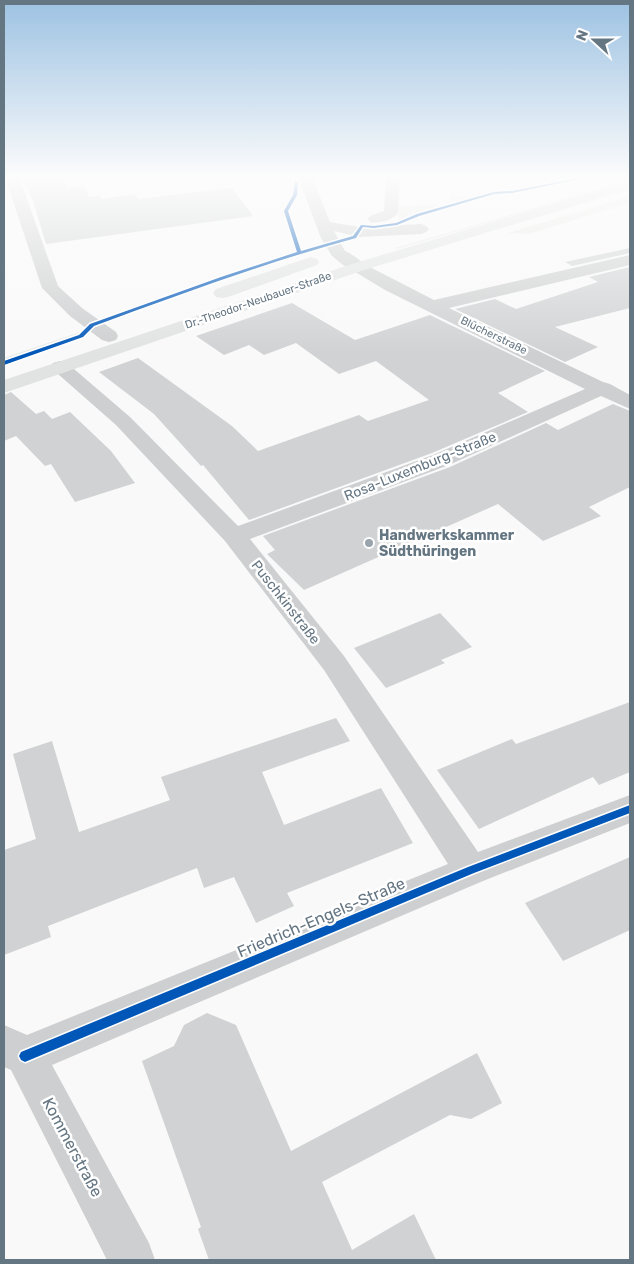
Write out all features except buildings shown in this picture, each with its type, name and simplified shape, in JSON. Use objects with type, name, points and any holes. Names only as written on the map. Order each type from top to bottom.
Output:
[{"type":"main road","name":"Dr.-Theodor-Neubauer-Straße","points":[[4,372],[109,336],[258,280],[338,253],[398,236]]},
{"type":"main road","name":"Dr.-Theodor-Neubauer-Straße","points":[[4,387],[358,267],[461,236]]},
{"type":"street","points":[[32,236],[50,288],[76,312],[109,336]]},
{"type":"street","points":[[328,236],[338,253]]},
{"type":"street","name":"Blücherstraße","points":[[338,253],[358,267],[433,306],[603,388],[630,403]]},
{"type":"street","points":[[433,306],[630,260]]},
{"type":"street","name":"Puschkinstraße","points":[[60,367],[123,420],[234,536],[334,663],[471,870]]},
{"type":"street","name":"Rosa-Luxemburg-Straße","points":[[234,536],[441,460],[603,388]]},
{"type":"street","name":"Friedrich-Engels-Straße","points":[[14,1050],[630,809]]},
{"type":"street","name":"Kommerstraße","points":[[14,1050],[132,1260]]},
{"type":"shaded area","points":[[437,236],[442,236],[397,249],[395,248]]},
{"type":"shaded area","points":[[83,331],[80,336],[4,362],[4,358]]},
{"type":"cycle path","points":[[294,236],[299,251]]},
{"type":"cycle path","points":[[4,363],[81,336],[92,325],[190,289],[288,256],[356,236]]},
{"type":"cycle path","points":[[25,1056],[471,870],[630,809]]},
{"type":"place","name":"Handwerkskammer Südthüringen","points":[[369,543]]}]
